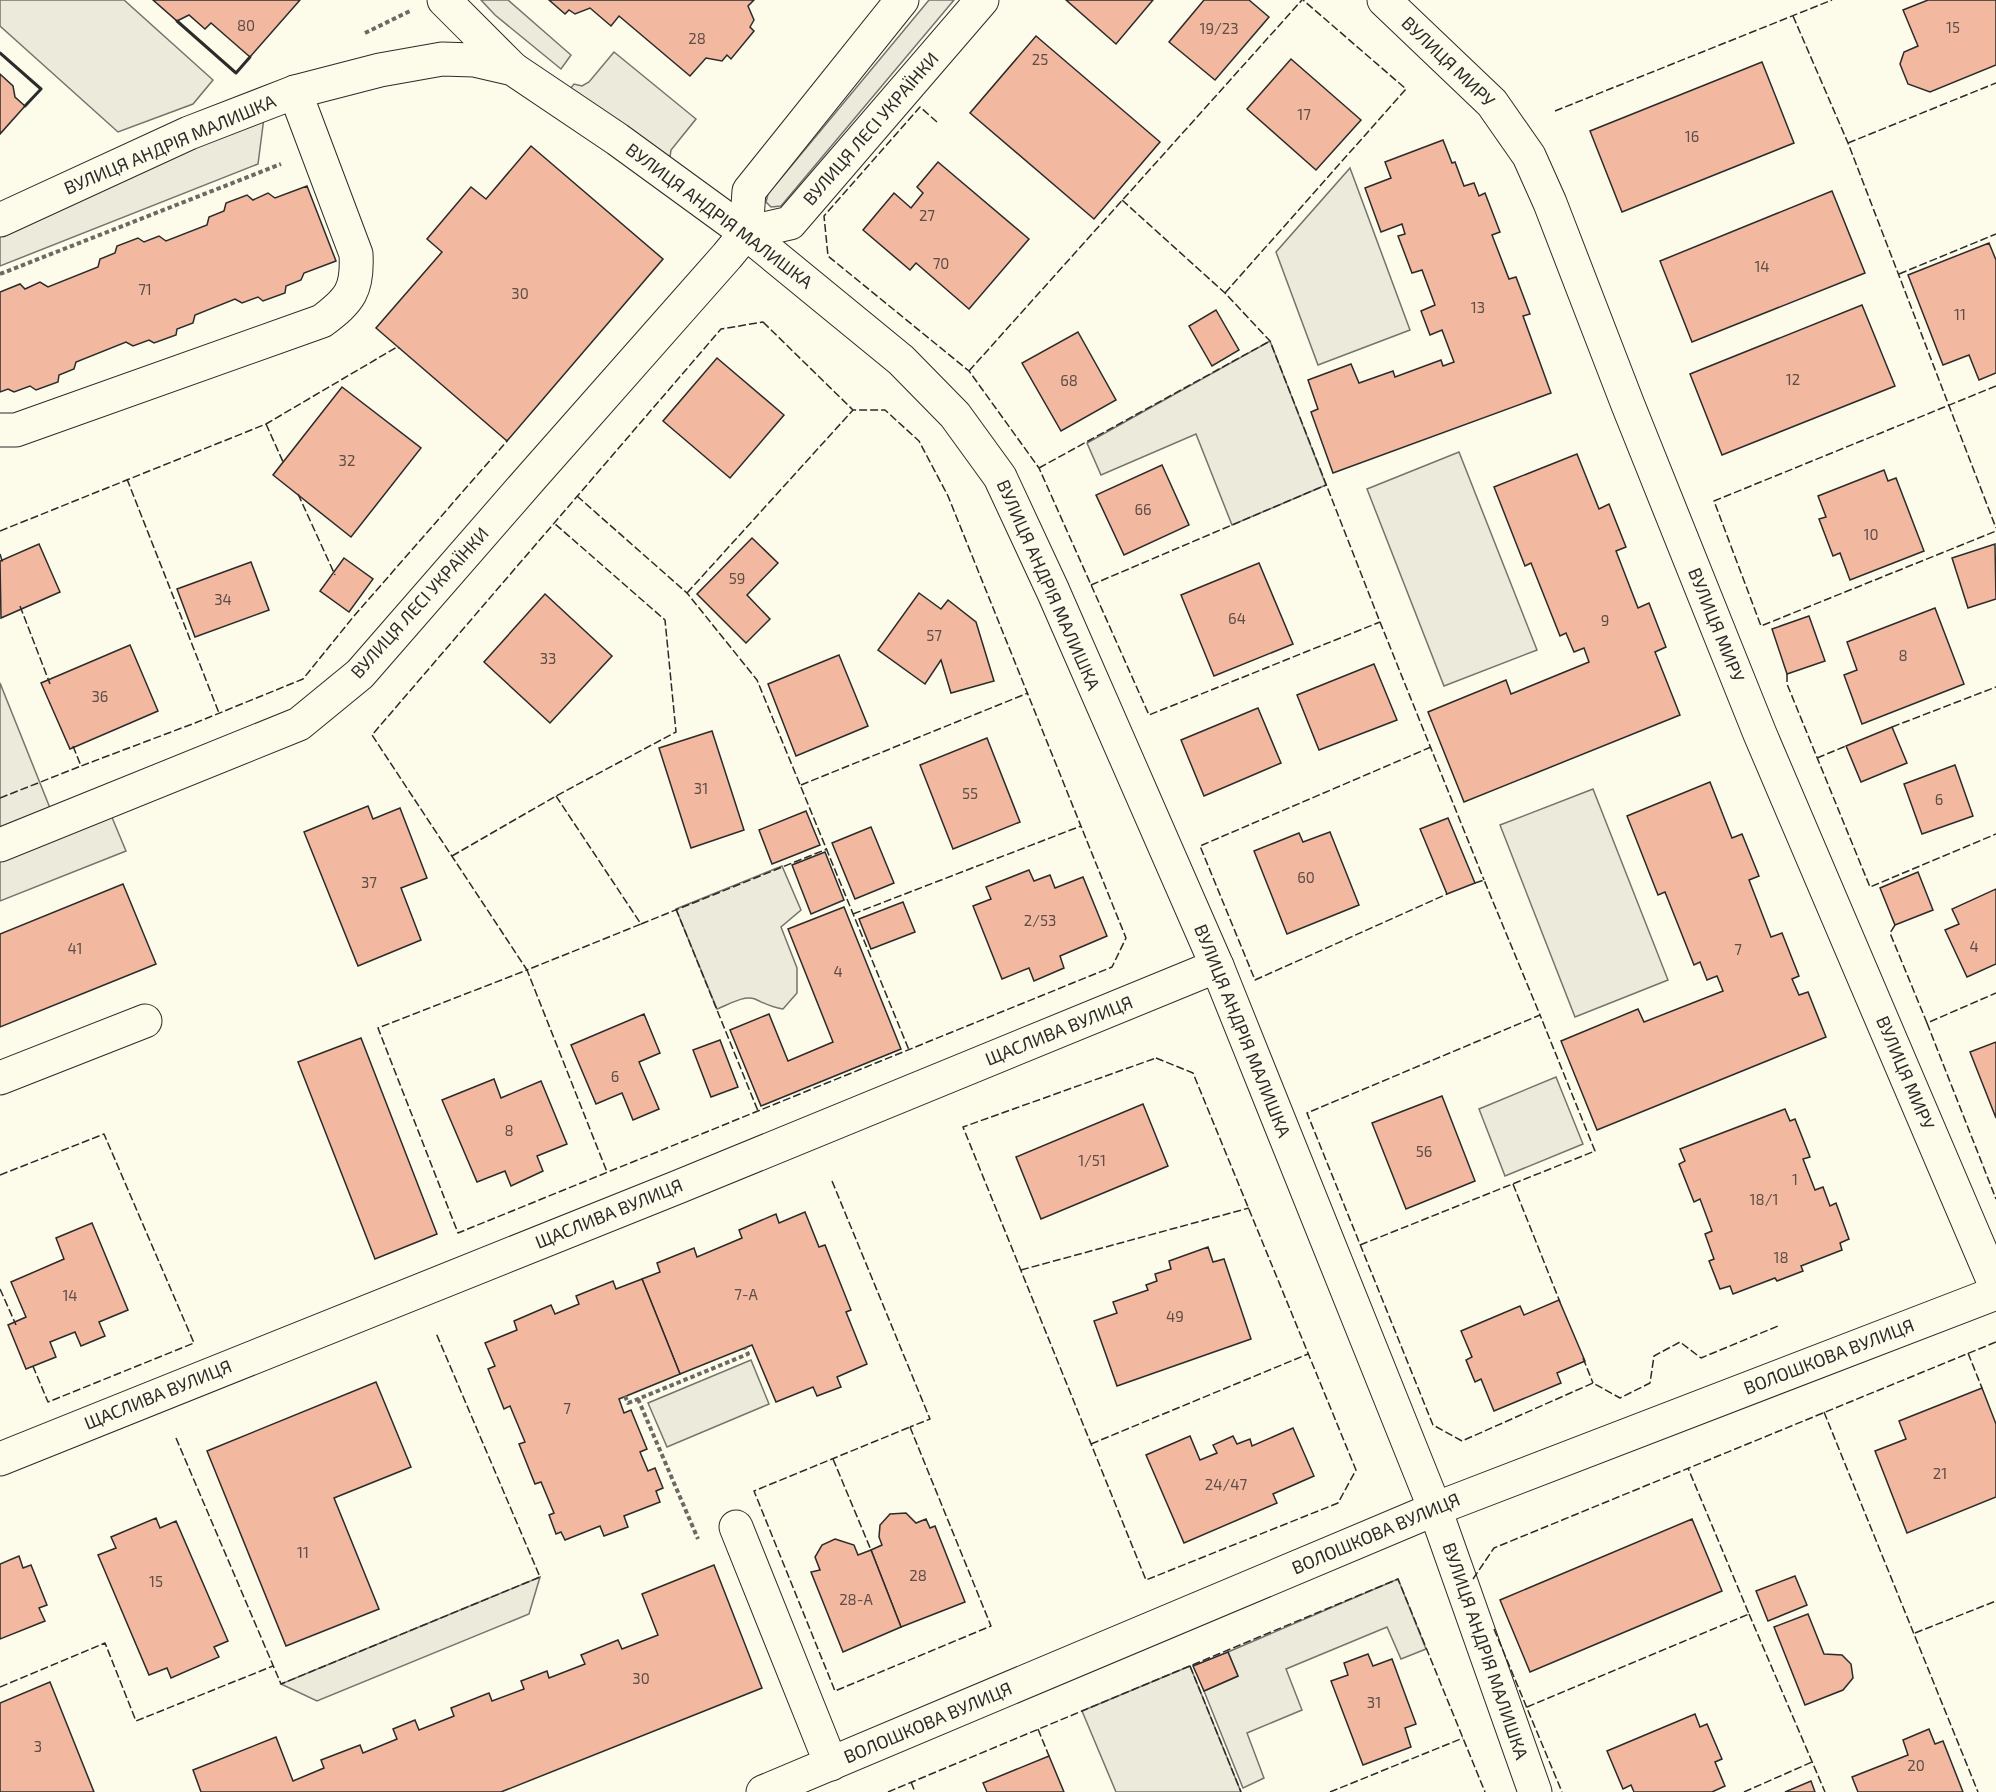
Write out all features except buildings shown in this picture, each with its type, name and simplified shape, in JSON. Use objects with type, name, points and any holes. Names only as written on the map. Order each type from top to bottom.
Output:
[{"type":"street","points":[[444,0],[513,69]]},
{"type":"street","points":[[746,233],[749,190],[902,0]]},
{"type":"street","name":"ВУЛИЦЯ ЛЕСІ УКРАЇНКИ","points":[[0,845],[299,724],[360,674],[746,233],[790,223],[982,0]]},
{"type":"street","name":"ВУЛИЦЯ МИРУ","points":[[1384,0],[1492,103],[1529,156],[1550,203],[1760,734],[1996,1287]]},
{"type":"street","name":"ВУЛИЦЯ АНДРІЯ МАЛИШКА","points":[[0,220],[189,133],[295,92],[380,70],[442,59],[474,60],[513,69],[617,139],[746,233],[901,360],[955,415],[1000,477],[1053,591],[1217,966],[1434,1509],[1535,1792]]},
{"type":"street","points":[[0,430],[16,430],[300,329],[322,321],[339,308],[351,294],[357,274],[356,254],[295,92]]},
{"type":"street","name":"ЩАСЛИВА ВУЛИЦЯ","points":[[0,1459],[667,1191],[1217,966]]},
{"type":"street","points":[[0,1078],[145,1021]]},
{"type":"street","name":"ВОЛОШКОВА ВУЛИЦЯ","points":[[763,1792],[1434,1509],[1996,1293]]},
{"type":"street","points":[[736,1527],[831,1764]]},
{"type":"path","points":[[0,274],[287,161]]},
{"type":"path","points":[[624,1396],[628,1403],[748,1354],[746,1348]]},
{"type":"path","points":[[638,1399],[700,1543]]},
{"type":"shaded area","points":[[0,0],[124,0],[213,80],[193,104],[118,132],[0,26]]},
{"type":"shaded area","points":[[481,0],[508,0],[571,55],[561,69],[495,15]]},
{"type":"shaded area","points":[[929,0],[954,0],[781,206],[771,207],[766,202],[768,194]]},
{"type":"shaded area","points":[[614,52],[696,119],[671,150],[670,157],[570,89],[574,84],[582,86],[589,82]]},
{"type":"shaded area","points":[[266,102],[258,164],[0,266],[0,220]]},
{"type":"shaded area","points":[[1350,168],[1410,330],[1318,365],[1276,252]]},
{"type":"shaded area","points":[[1270,341],[1326,485],[1232,525],[1196,434],[1101,475],[1087,443]]},
{"type":"shaded area","points":[[1459,452],[1537,650],[1444,686],[1367,489]]},
{"type":"shaded area","points":[[0,683],[50,808],[0,828]]},
{"type":"shaded area","points":[[1593,789],[1668,980],[1575,1017],[1500,825]]},
{"type":"shaded area","points":[[111,815],[126,851],[0,901],[0,860]]},
{"type":"shaded area","points":[[782,866],[801,910],[781,927],[797,968],[797,993],[783,1009],[750,998],[741,999],[717,1009],[676,909]]},
{"type":"shaded area","points":[[1556,1077],[1583,1144],[1505,1176],[1479,1109]]},
{"type":"shaded area","points":[[751,1360],[769,1404],[667,1447],[648,1403]]},
{"type":"shaded area","points":[[540,1577],[529,1614],[317,1701],[281,1684]]},
{"type":"shaded area","points":[[1398,1579],[1426,1649],[1401,1659],[1387,1627],[1286,1669],[1302,1710],[1247,1733],[1264,1778],[1243,1788],[1204,1691],[1238,1676],[1228,1652]]},
{"type":"shaded area","points":[[1190,1666],[1241,1792],[1116,1792],[1082,1711]]},
{"type":"fence","points":[[969,371],[1302,0]]},
{"type":"fence","points":[[1225,293],[1406,89],[1303,0]]},
{"type":"fence","points":[[1555,111],[1832,0]]},
{"type":"fence","points":[[1793,16],[1848,143],[1996,528]]},
{"type":"fence","points":[[1848,143],[1996,83]]},
{"type":"fence","points":[[937,122],[920,107],[824,216],[828,256],[969,371],[1039,468],[1149,715],[1380,622]]},
{"type":"fence","points":[[1122,200],[1225,293],[1270,341],[1484,880]]},
{"type":"fence","points":[[1899,274],[1996,234]]},
{"type":"fence","points":[[763,322],[853,410],[885,410],[919,441],[948,496],[1126,938],[1112,967],[458,1233],[378,1028],[527,970],[372,735],[721,329],[763,322]]},
{"type":"fence","points":[[1039,468],[1270,341]]},
{"type":"fence","points":[[0,531],[266,424],[397,347],[399,348]]},
{"type":"fence","points":[[1996,386],[1714,501],[1761,626],[1996,531]]},
{"type":"fence","points":[[687,593],[853,410]]},
{"type":"fence","points":[[266,424],[284,464]]},
{"type":"fence","points":[[73,746],[81,766],[303,679],[354,616],[506,440]]},
{"type":"fence","points":[[127,479],[219,713]]},
{"type":"fence","points":[[1091,585],[1326,485]]},
{"type":"fence","points":[[298,494],[335,575]]},
{"type":"fence","points":[[577,496],[687,593],[757,680],[909,1050]]},
{"type":"fence","points":[[452,856],[556,796],[676,732],[665,620],[554,523]]},
{"type":"fence","points":[[0,554],[3,564]]},
{"type":"fence","points":[[20,606],[50,684]]},
{"type":"fence","points":[[1787,674],[1787,684],[1870,887],[1996,834]]},
{"type":"fence","points":[[1892,727],[1996,687]]},
{"type":"fence","points":[[801,785],[1028,693]]},
{"type":"fence","points":[[1817,758],[1846,746]]},
{"type":"fence","points":[[1431,747],[1200,846],[1255,980],[1447,894]]},
{"type":"fence","points":[[0,798],[81,766]]},
{"type":"fence","points":[[556,796],[641,924],[527,970],[607,1172]]},
{"type":"fence","points":[[853,914],[1081,826]]},
{"type":"fence","points":[[641,924],[827,849]]},
{"type":"fence","points":[[1475,883],[1484,880],[1540,1015],[1307,1113],[1433,1425],[1462,1441],[1593,1383],[1620,1398],[1650,1383],[1654,1356],[1680,1342],[1701,1358],[1778,1326]]},
{"type":"fence","points":[[676,909],[758,1111]]},
{"type":"fence","points":[[1895,925],[1890,933],[1927,1023],[1996,993]]},
{"type":"fence","points":[[1360,1245],[1595,1151],[1540,1015]]},
{"type":"fence","points":[[1927,1023],[1996,1199]]},
{"type":"fence","points":[[1156,1058],[1193,1073],[1356,1470],[1338,1503],[1146,1580],[963,1127],[1156,1058]]},
{"type":"fence","points":[[0,1175],[104,1134],[194,1343],[48,1402],[32,1364]]},
{"type":"fence","points":[[832,1181],[930,1419],[910,1427]]},
{"type":"fence","points":[[1513,1184],[1560,1302]]},
{"type":"fence","points":[[1021,1270],[1249,1208]]},
{"type":"fence","points":[[0,1289],[16,1325]]},
{"type":"fence","points":[[176,1438],[281,1684],[540,1577],[436,1333]]},
{"type":"fence","points":[[1473,1579],[1494,1548],[1996,1342]]},
{"type":"fence","points":[[1968,1353],[1982,1388]]},
{"type":"fence","points":[[1091,1444],[1308,1354]]},
{"type":"fence","points":[[1583,1358],[1593,1383]]},
{"type":"fence","points":[[1824,1412],[1978,1792]]},
{"type":"fence","points":[[910,1427],[991,1626],[835,1691],[754,1491],[910,1427]]},
{"type":"fence","points":[[833,1459],[871,1550]]},
{"type":"fence","points":[[1527,1707],[1749,1614],[1688,1468]]},
{"type":"fence","points":[[888,1792],[1398,1579],[1485,1792]]},
{"type":"fence","points":[[1915,1633],[1996,1601]]},
{"type":"fence","points":[[1749,1614],[1825,1792]]},
{"type":"fence","points":[[1494,1629],[1562,1792]]},
{"type":"fence","points":[[0,1687],[105,1643],[136,1721],[273,1666]]},
{"type":"fence","points":[[1190,1666],[1241,1792]]},
{"type":"fence","points":[[1038,1729],[1049,1756]]},
{"type":"fence","points":[[1330,1792],[1463,1738]]},
{"type":"fence","points":[[1744,1792],[1812,1762]]},
{"type":"fence","points":[[911,1782],[915,1792]]},
{"type":"wall","points":[[177,21],[236,73],[250,57]]},
{"type":"wall","points":[[0,53],[41,89],[25,106]]}]
